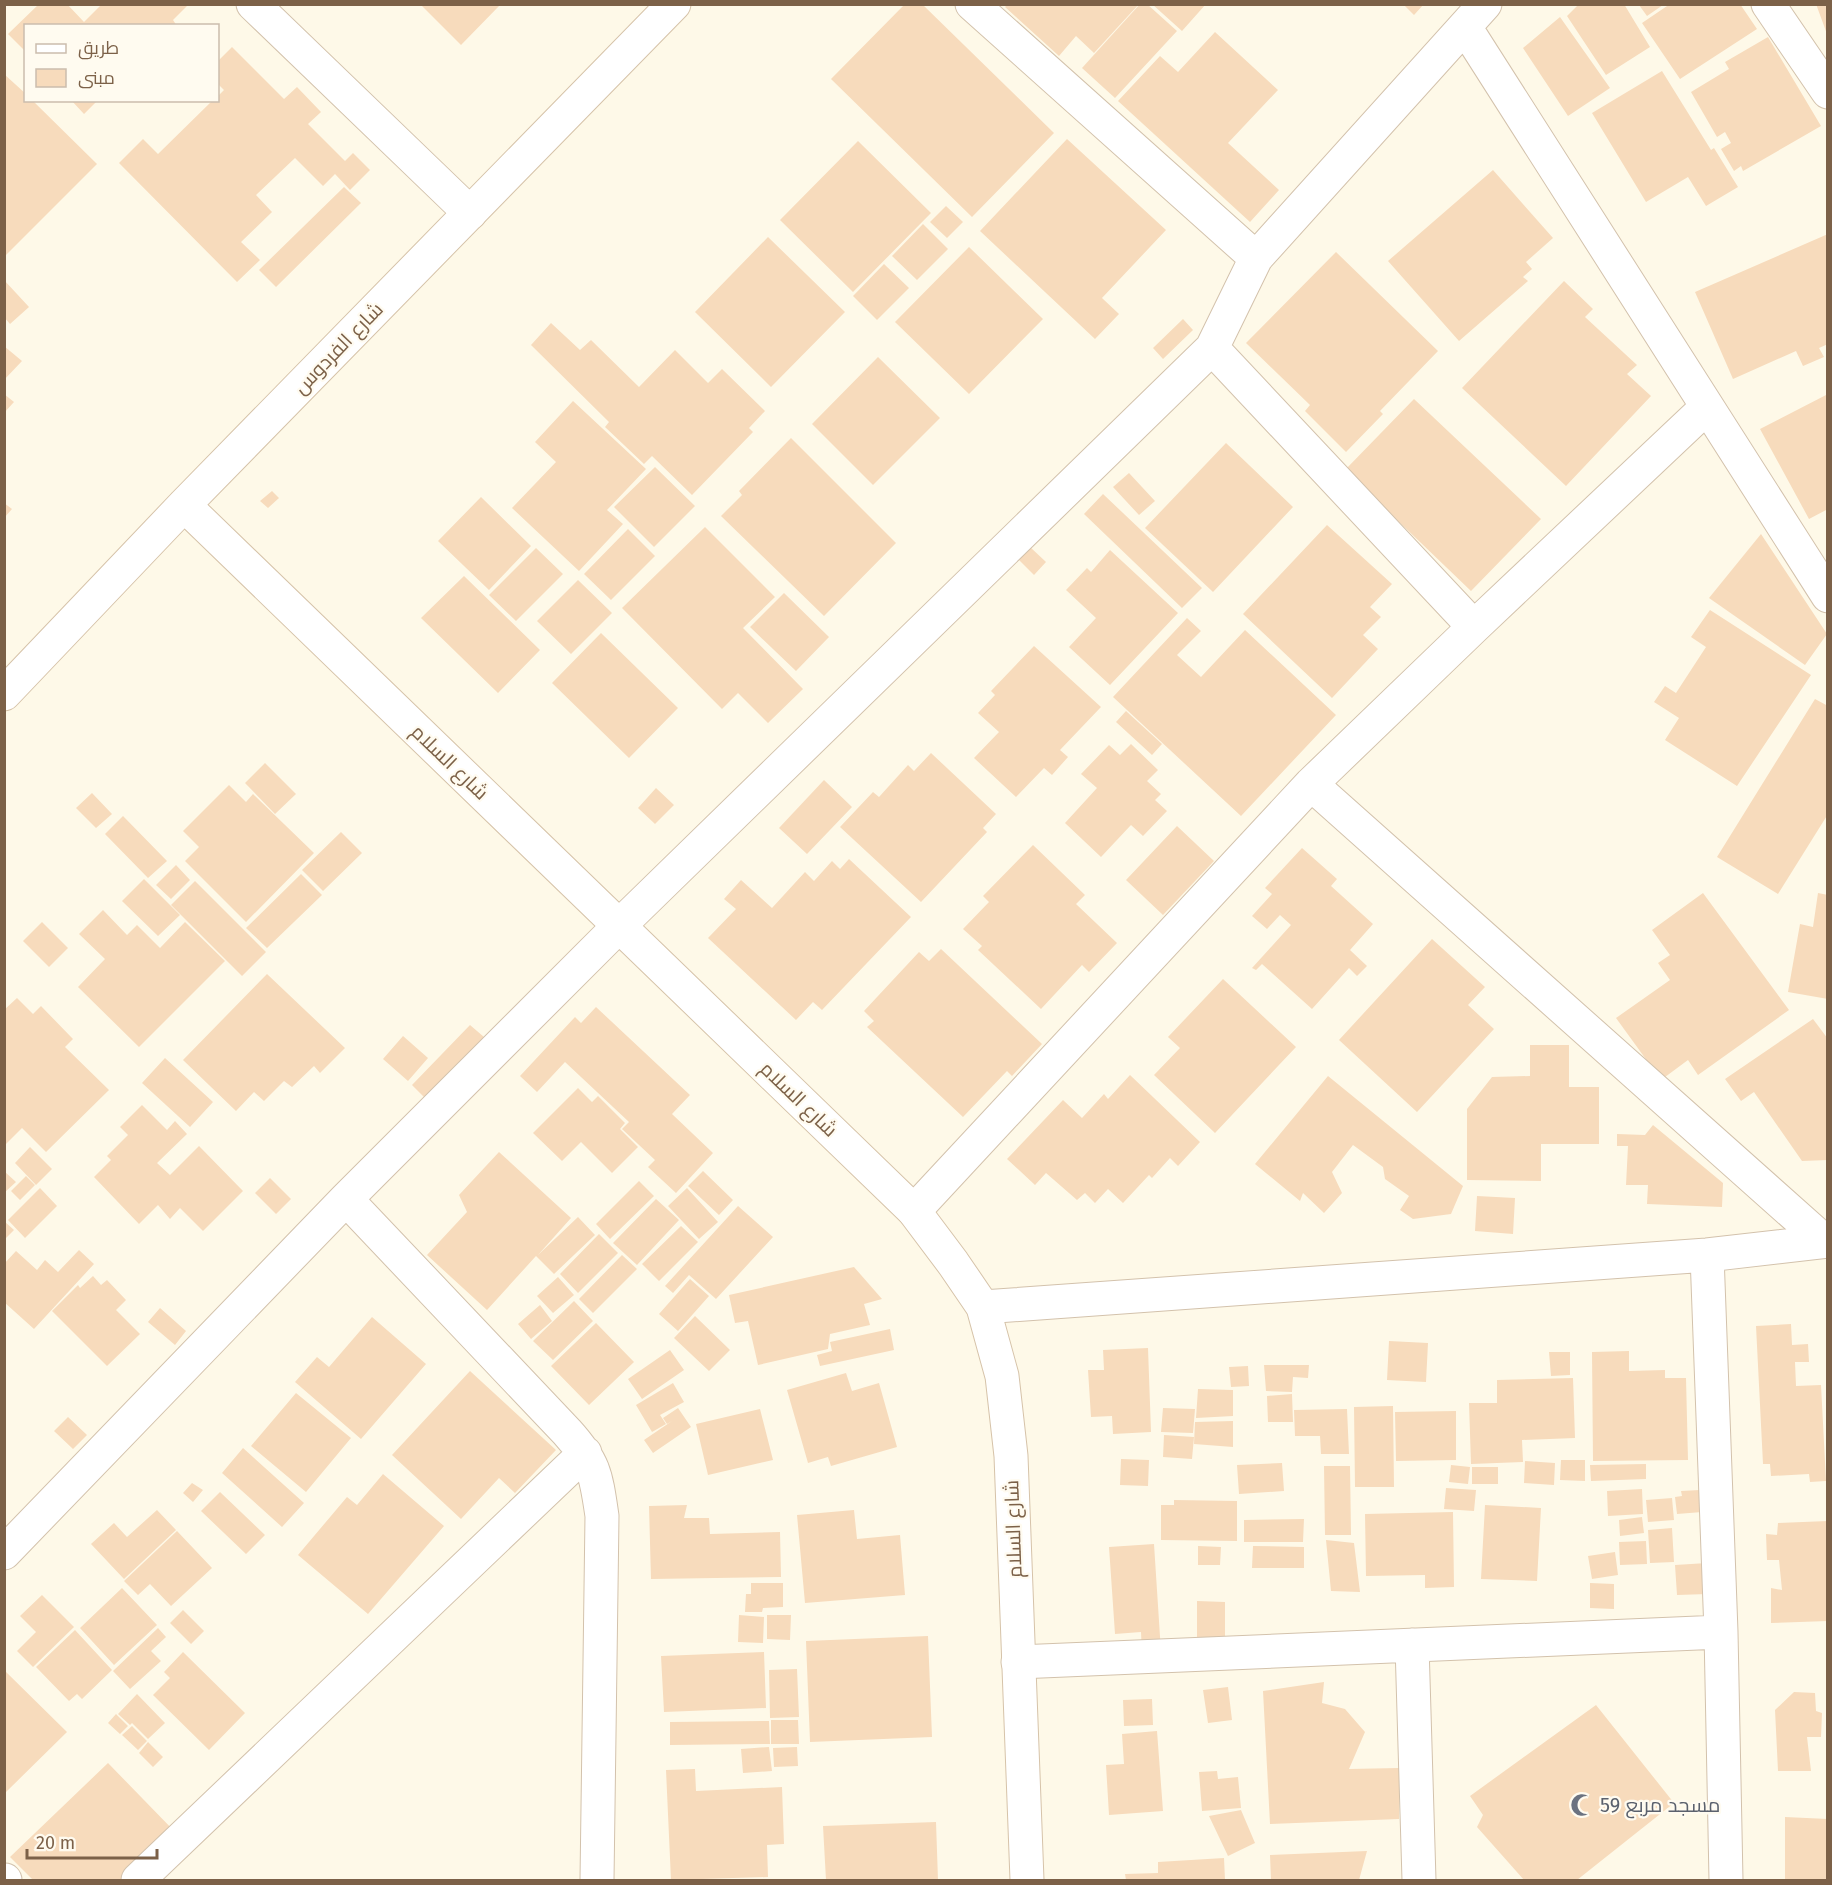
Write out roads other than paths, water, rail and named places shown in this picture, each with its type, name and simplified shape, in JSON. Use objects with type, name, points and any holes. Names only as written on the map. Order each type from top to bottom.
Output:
[{"type":"street","points":[[253,4],[470,213]]},
{"type":"street","name":"شارع الفردوس","points":[[4,694],[184,505],[674,4]]},
{"type":"street","points":[[972,4],[1256,258]]},
{"type":"street","points":[[1767,4],[1822,72]]},
{"type":"street","points":[[4,1553],[346,1199],[619,926],[1212,348],[1256,258],[1475,16],[1707,407],[1827,596]]},
{"type":"street","points":[[1212,348],[1474,627]]},
{"type":"street","points":[[914,1211],[1311,784],[1707,407]]},
{"type":"street","name":"شارع السلام","points":[[184,505],[914,1211],[983,1307],[1002,1376],[1011,1456],[1027,1881]]},
{"type":"street","points":[[1311,784],[1826,1241]]},
{"type":"street","points":[[346,1199],[585,1453],[597,1479],[602,1516],[597,1881]]},
{"type":"street","points":[[983,1307],[1707,1255],[1826,1241]]},
{"type":"street","points":[[1707,1255],[1721,1632],[1726,1881]]},
{"type":"street","points":[[138,1881],[585,1453]]},
{"type":"street","points":[[1018,1662],[1721,1632]]},
{"type":"street","points":[[1412,1645],[1419,1881]]},
{"type":"place","name":"مسجد مربع 59","points":[[1582,1805]]}]
